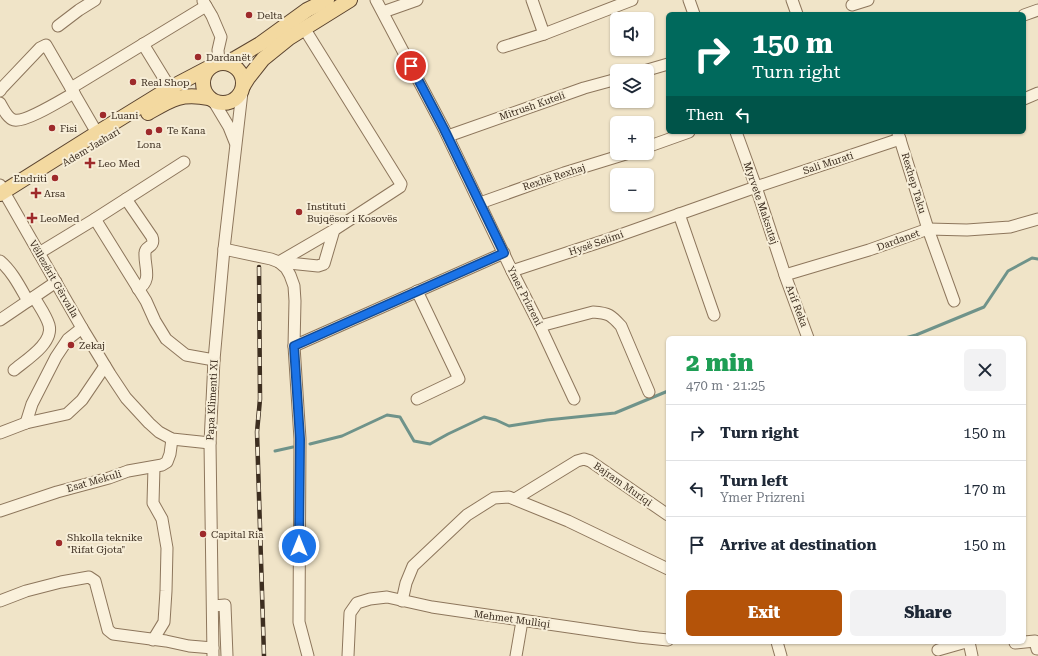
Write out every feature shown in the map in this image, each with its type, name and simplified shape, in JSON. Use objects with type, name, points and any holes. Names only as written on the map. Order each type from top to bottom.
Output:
[{"type":"main road","name":"Adem Jashari","points":[[2,194],[170,88],[218,64],[236,58],[260,44],[306,5],[327,0]]},
{"type":"main road","points":[[242,89],[242,75],[235,67],[218,64],[203,77],[202,82],[205,94],[211,100],[219,103],[230,103],[235,100],[242,89],[248,78],[263,59],[289,38],[350,0]]},
{"type":"main road","name":"Adem Jashari","points":[[2,194],[168,101],[185,96],[195,96],[211,100]]},
{"type":"street","points":[[58,26],[95,0]]},
{"type":"street","name":"Ymer Prizreni","points":[[376,0],[448,136],[574,400]]},
{"type":"street","points":[[383,12],[417,0]]},
{"type":"street","points":[[532,0],[544,34]]},
{"type":"street","points":[[503,47],[544,34],[632,0]]},
{"type":"street","points":[[690,0],[693,12]]},
{"type":"street","points":[[792,0],[796,12]]},
{"type":"street","points":[[853,6],[868,0]]},
{"type":"street","points":[[0,103],[8,116],[14,120],[21,120],[51,106],[204,3],[212,16],[221,37],[218,50],[218,64]]},
{"type":"street","points":[[1026,14],[1038,10]]},
{"type":"street","points":[[279,262],[334,230],[400,187],[401,184],[304,28]]},
{"type":"street","name":"Adem Jashari","points":[[0,92],[2,88],[40,48],[46,44],[97,133]]},
{"type":"street","points":[[143,44],[170,88]]},
{"type":"street","points":[[654,68],[666,65]]},
{"type":"street","name":"Mitrush Kuteli","points":[[448,136],[584,88],[610,81]]},
{"type":"street","name":"Papa Klimenti XI","points":[[211,653],[212,606],[210,443],[214,360],[224,249],[242,89]]},
{"type":"street","points":[[1026,98],[1038,93]]},
{"type":"street","points":[[211,100],[229,127],[236,144]]},
{"type":"street","points":[[654,144],[683,134]]},
{"type":"street","name":"Myrvete Maksutaj","points":[[737,134],[756,187],[784,275]]},
{"type":"street","name":"Sali Murati","points":[[756,187],[899,136]]},
{"type":"street","name":"Rexhep Taku","points":[[899,136],[928,229],[954,301]]},
{"type":"street","name":"Rexhë Rexhaj","points":[[480,203],[564,173],[610,159]]},
{"type":"street","points":[[39,253],[184,162]]},
{"type":"street","name":"Hysë Selimi","points":[[512,270],[606,240],[756,187]]},
{"type":"street","name":"Vëllezërit Gërvalla","points":[[2,194],[39,253],[105,366],[126,398],[159,432],[172,439],[210,443]]},
{"type":"street","points":[[126,199],[153,241],[152,245],[146,249],[145,252],[146,281],[143,286],[138,289]]},
{"type":"street","points":[[679,214],[714,315]]},
{"type":"street","points":[[95,219],[146,301],[155,321],[166,338],[186,355],[214,360]]},
{"type":"street","name":"Dardanet","points":[[784,275],[869,250],[928,229],[967,230],[1010,227],[1038,219]]},
{"type":"street","points":[[224,249],[279,262],[318,266],[324,264],[334,230]]},
{"type":"street","points":[[294,346],[504,253]]},
{"type":"street","points":[[0,261],[46,317],[50,327],[48,338],[39,350],[14,370]]},
{"type":"street","points":[[279,262],[286,268],[294,286],[294,346],[300,439],[299,622],[308,656]]},
{"type":"street","name":"Arif Reka","points":[[784,275],[807,336]]},
{"type":"street","points":[[0,320],[56,282]]},
{"type":"street","points":[[417,291],[459,379],[417,399]]},
{"type":"street","points":[[540,326],[593,312],[609,314],[621,326],[649,392]]},
{"type":"street","points":[[26,424],[32,404],[56,356],[68,339],[82,328]]},
{"type":"street","points":[[0,433],[26,424],[67,414],[82,400],[105,366]]},
{"type":"street","name":"Esat Mekuli","points":[[0,511],[57,492],[128,472],[162,465],[166,462],[170,454],[172,439]]},
{"type":"street","name":"Bajram Muriqi","points":[[515,500],[577,461],[584,459],[590,461],[666,514]]},
{"type":"street","points":[[153,640],[164,622],[167,548],[162,519],[153,502],[154,467]]},
{"type":"street","points":[[402,600],[406,583],[413,566],[462,520],[494,498],[509,497],[568,521],[666,568]]},
{"type":"street","points":[[0,601],[26,591],[89,577],[95,581],[108,630],[113,634],[166,641],[211,653]]},
{"type":"street","name":"Mehmet Mulliqi","points":[[348,656],[350,613],[357,603],[370,599],[387,597],[432,607],[522,621],[638,638],[666,640]]},
{"type":"street","points":[[212,606],[225,606],[227,656]]},
{"type":"street","points":[[516,656],[522,621]]},
{"type":"street","points":[[1026,642],[1035,641],[1038,649]]},
{"type":"street","points":[[778,644],[781,656]]},
{"type":"street","points":[[938,650],[960,644]]},
{"type":"street","points":[[969,644],[972,656]]},
{"type":"waterway","points":[[912,336],[984,307],[1008,271],[1032,258],[1038,259]]},
{"type":"waterway","points":[[310,444],[342,436],[387,415],[400,417],[414,441],[430,444],[484,417],[496,420],[509,426],[547,420],[615,413],[666,392]]},
{"type":"waterway","points":[[275,451],[293,447]]},
{"type":"railway","points":[[259,267],[260,399],[257,432],[264,656]]},
{"type":"place","name":"Delta","points":[[249,15]]},
{"type":"place","name":"Dardanët","points":[[198,57]]},
{"type":"place","name":"Real Shop","points":[[133,82]]},
{"type":"place","name":"Luani","points":[[103,115]]},
{"type":"place","name":"Fisi","points":[[52,128]]},
{"type":"place","name":"Te Kana","points":[[159,130]]},
{"type":"place","name":"Lona","points":[[149,132]]},
{"type":"place","name":"Leo Med","points":[[90,163]]},
{"type":"place","name":"Endriti","points":[[55,178]]},
{"type":"place","name":"Arsa","points":[[36,193]]},
{"type":"place","name":"Instituti Bujqësor i Kosovës","points":[[299,212]]},
{"type":"place","name":"LeoMed","points":[[32,218]]},
{"type":"place","name":"Zekaj","points":[[71,345]]},
{"type":"place","name":"Capital Ria","points":[[203,534]]},
{"type":"place","name":"Shkolla teknike \"Rifat Gjota\"","points":[[59,543]]},
{"type":"route","points":[[299,546],[300,439],[294,346],[504,253],[444,129],[411,66]]}]
